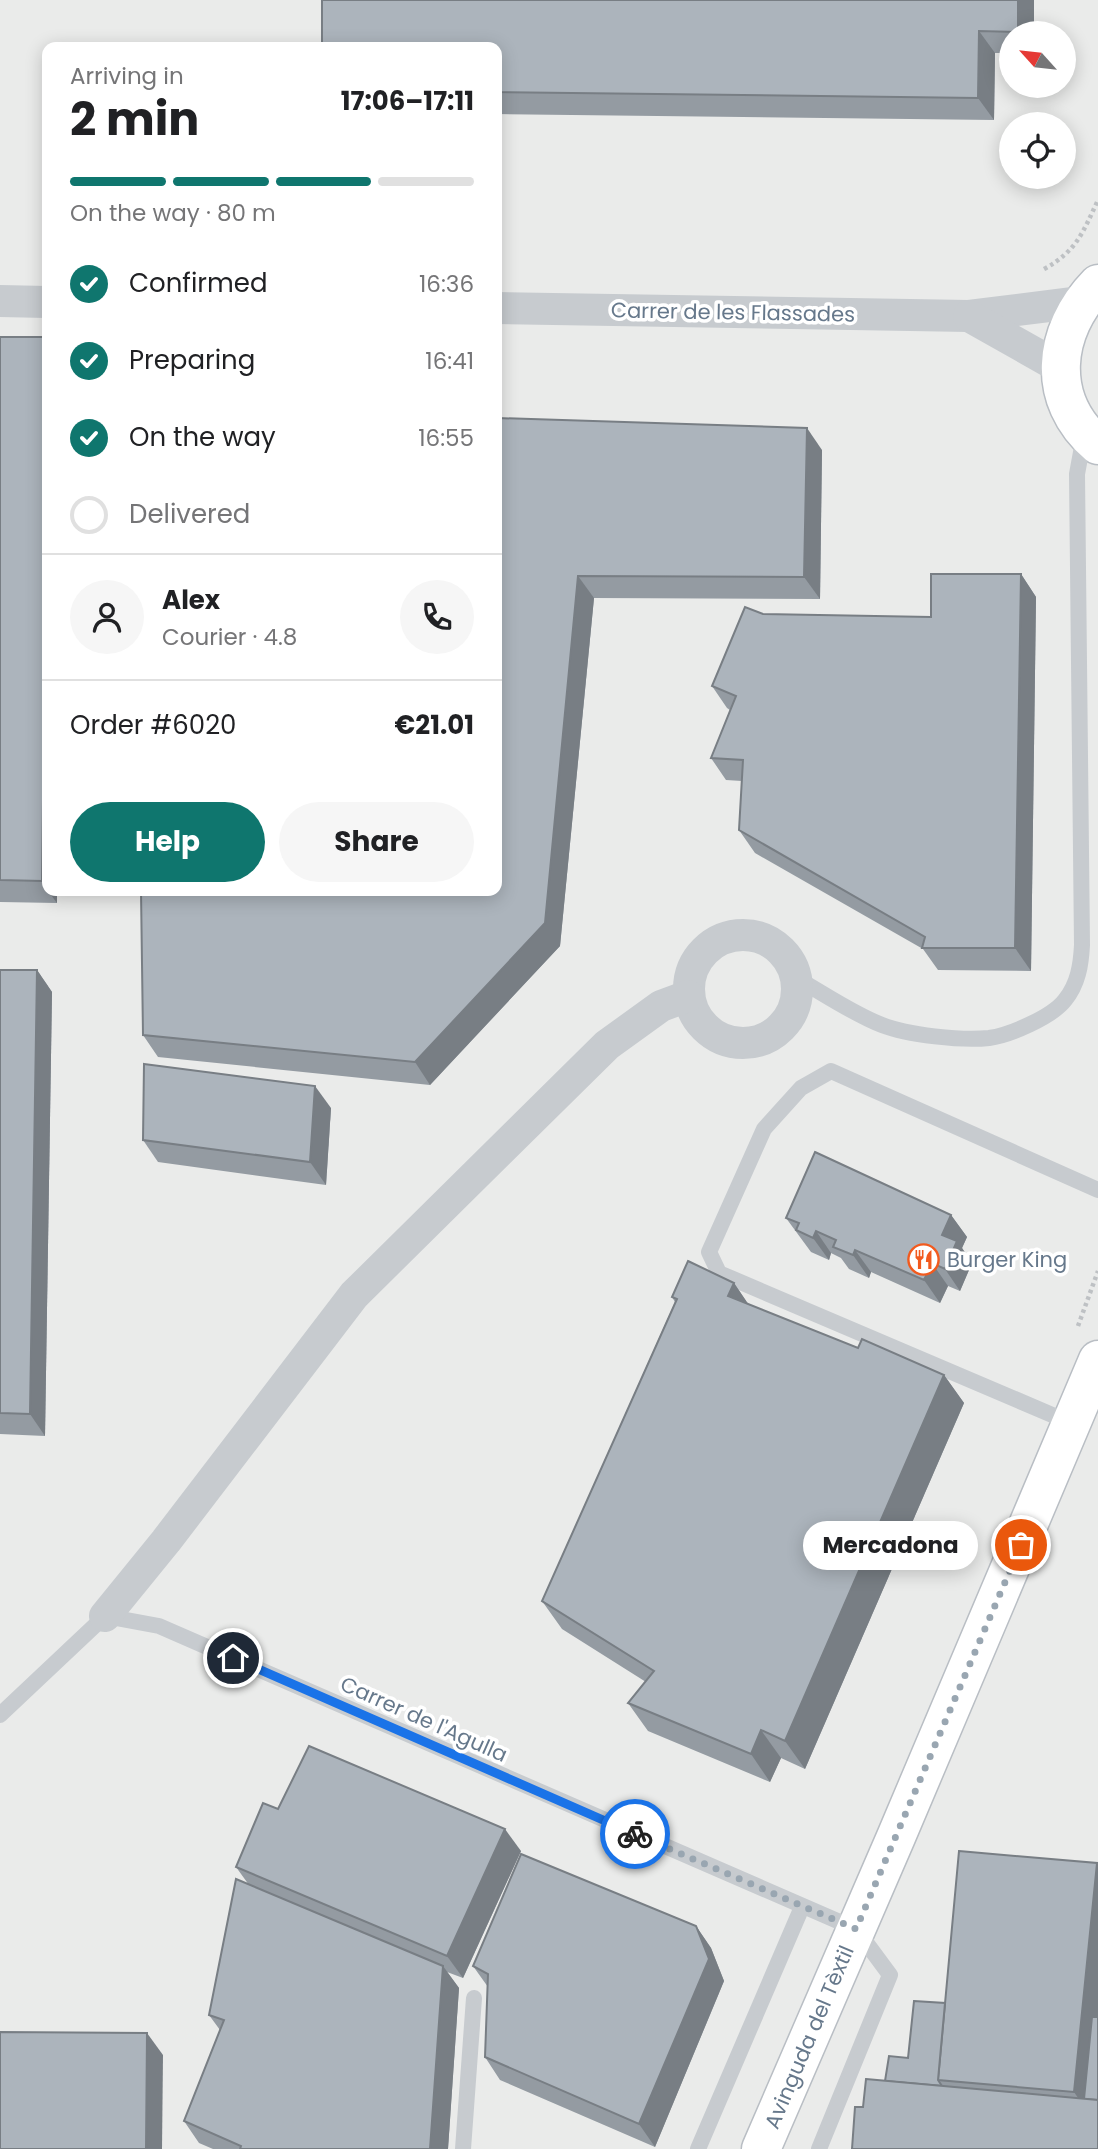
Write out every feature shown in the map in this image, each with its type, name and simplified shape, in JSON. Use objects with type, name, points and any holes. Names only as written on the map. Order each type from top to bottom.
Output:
[{"type":"street","name":"Carrer de les Flassades","points":[[502,308],[969,316],[1089,293]]},
{"type":"street","points":[[1089,293],[1066,333],[1061,368],[1067,402],[1091,440]]},
{"type":"street","points":[[0,301],[42,302]]},
{"type":"street","points":[[969,316],[1061,368]]},
{"type":"street","points":[[743,934],[761,937],[778,947],[790,961],[796,978],[797,996],[792,1013],[782,1027],[768,1038],[751,1043],[734,1043],[717,1038],[703,1027],[693,1013],[688,996],[689,977],[696,960],[708,946],[725,937],[743,934]]},
{"type":"street","points":[[105,1616],[166,1541],[354,1294],[607,1045],[661,1006],[688,996]]},
{"type":"street","name":"Avinguda del Tèxtil","points":[[761,2149],[1073,1424],[1098,1360]]},
{"type":"street","name":"Avinguda del Tèxtil","points":[[1073,1424],[1098,1393]]},
{"type":"lane","points":[[796,978],[882,1025],[930,1036],[989,1038],[1046,1016],[1066,999],[1080,970],[1082,945],[1077,474],[1091,440]]},
{"type":"lane","points":[[1073,1424],[719,1273],[709,1252],[764,1129],[801,1088],[831,1071],[1098,1190]]},
{"type":"lane","points":[[0,1715],[105,1616]]},
{"type":"lane","name":"Carrer de l'Agulla","points":[[105,1616],[159,1626],[856,1929]]},
{"type":"lane","points":[[698,2149],[802,1906]]},
{"type":"lane","points":[[819,2149],[890,1975],[856,1929]]},
{"type":"lane","points":[[463,2149],[474,1998]]},
{"type":"shaded area","points":[[0,0],[1098,0],[1098,2149],[0,2149]]},
{"type":"building","points":[[322,0],[1018,0],[1018,21],[999,21],[999,32],[979,31],[978,98],[502,92],[502,42],[322,42]]},
{"type":"building","points":[[0,337],[42,337],[42,881],[0,880]]},
{"type":"building","points":[[502,418],[807,428],[804,577],[578,576],[545,923],[415,1062],[143,1035],[141,896],[502,896]]},
{"type":"building","points":[[931,574],[1021,574],[1015,948],[922,948],[925,937],[739,830],[743,760],[711,758],[736,696],[712,686],[745,607],[763,614],[931,617]]},
{"type":"building","points":[[0,970],[37,970],[30,1414],[0,1413]]},
{"type":"building","points":[[144,1064],[315,1086],[310,1162],[143,1140]]},
{"type":"building","points":[[815,1152],[951,1215],[942,1235],[957,1241],[945,1269],[932,1263],[924,1280],[855,1250],[853,1255],[833,1247],[836,1240],[816,1231],[813,1238],[796,1230],[799,1223],[786,1218]]},
{"type":"building","points":[[688,1261],[734,1283],[728,1296],[858,1348],[862,1339],[944,1375],[785,1741],[761,1730],[751,1754],[628,1703],[654,1671],[542,1601],[677,1299],[672,1297]]},
{"type":"building","points":[[309,1746],[505,1829],[447,1956],[236,1867],[263,1803],[278,1809]]},
{"type":"building","points":[[959,1851],[1097,1863],[1074,2092],[938,2080]]},
{"type":"building","points":[[521,1854],[696,1926],[709,1959],[639,2124],[485,2057],[488,1974],[473,1966]]},
{"type":"building","points":[[236,1879],[443,1966],[430,2149],[240,2149],[241,2146],[184,2121],[224,2020],[209,2015]]},
{"type":"building","points":[[914,2001],[945,2003],[938,2080],[942,2086],[885,2081],[889,2056],[908,2058]]},
{"type":"building","points":[[1092,2017],[1098,2017],[1098,2100],[1084,2099]]},
{"type":"building","points":[[0,2032],[147,2033],[146,2149],[0,2149]]},
{"type":"building","points":[[866,2079],[1098,2100],[1098,2149],[852,2149],[855,2107],[863,2107]]},
{"type":"way so far","points":[[635,1834],[856,1929],[1021,1545]]},
{"type":"place","name":"Burger King","points":[[924,1259]]},
{"type":"place","name":"Mercadona","points":[[1021,1545]]},
{"type":"route","points":[[233,1658],[635,1834]]}]
